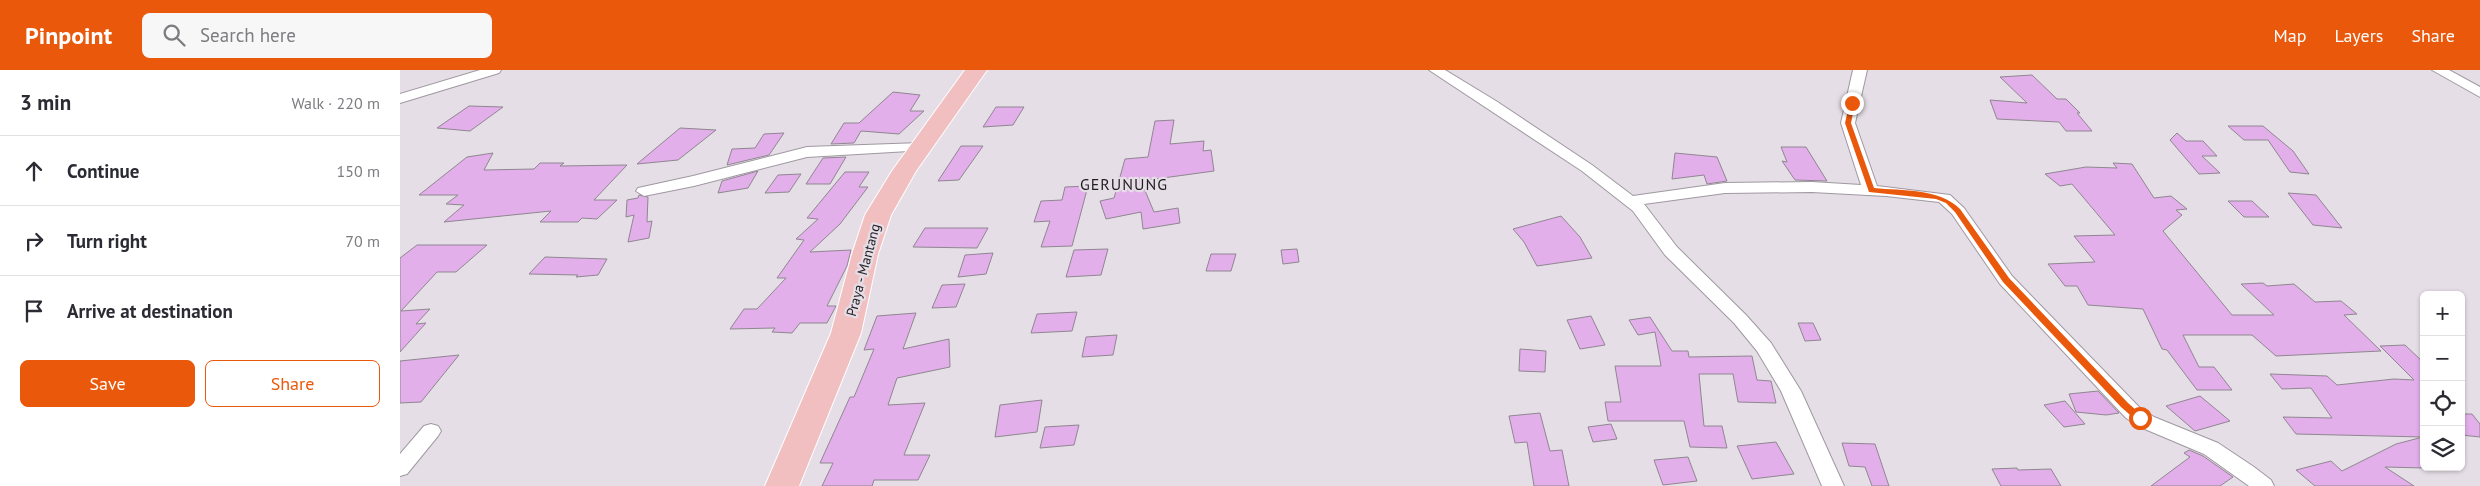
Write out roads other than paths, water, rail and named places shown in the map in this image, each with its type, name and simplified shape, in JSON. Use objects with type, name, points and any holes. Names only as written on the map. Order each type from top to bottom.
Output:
[{"type":"main road","name":"Praya - Mantang","points":[[782,486],[846,333],[865,254],[878,215],[895,184],[976,70]]},
{"type":"street","points":[[400,99],[494,70]]},
{"type":"street","points":[[1436,70],[1491,104],[1632,201],[1671,251],[1740,319],[1769,352],[1791,390],[1834,486]]},
{"type":"street","points":[[1860,70],[1848,123],[1871,190]]},
{"type":"street","points":[[2439,70],[2480,93]]},
{"type":"street","points":[[644,191],[694,181],[807,152],[921,147]]},
{"type":"street","points":[[1632,201],[1745,187],[1812,186],[1871,190],[1937,197],[1947,200],[1958,210],[2006,280],[2132,413],[2153,425],[2204,445],[2244,470],[2263,486]]},
{"type":"street","points":[[400,468],[431,431]]},
{"type":"district","name":"GERUNUNG","points":[[1124,184]]}]
